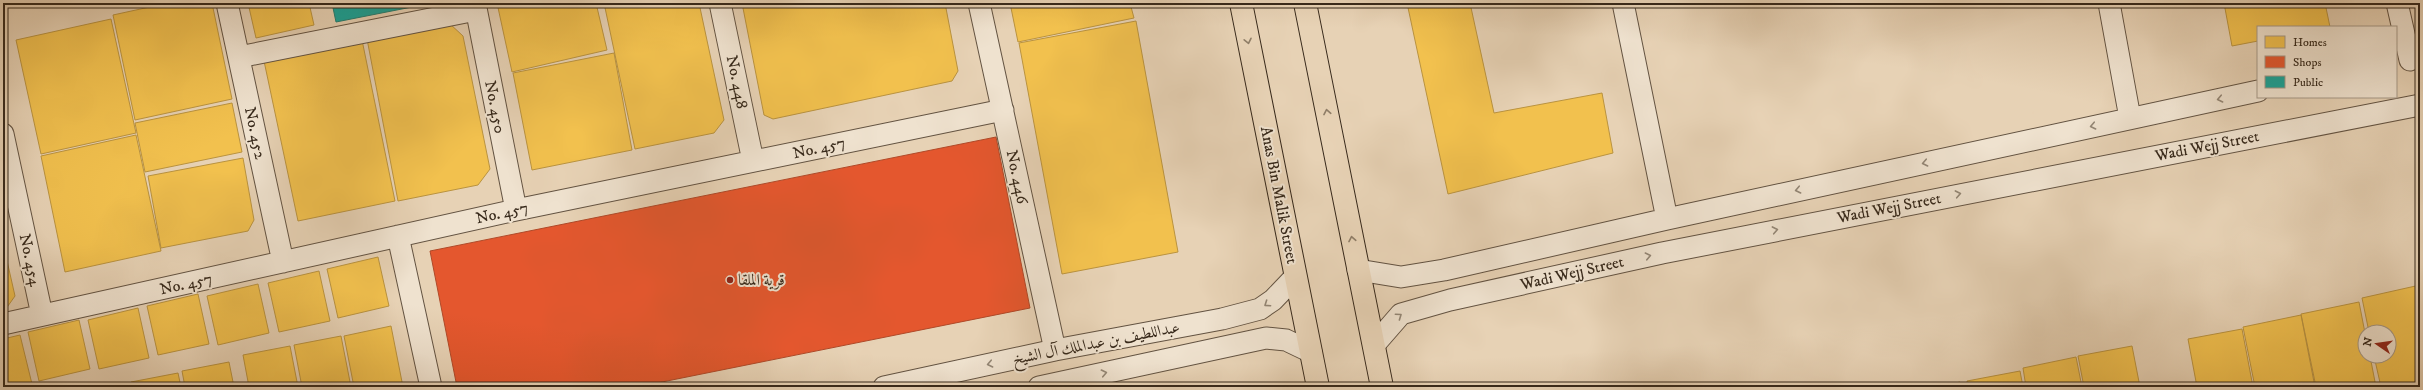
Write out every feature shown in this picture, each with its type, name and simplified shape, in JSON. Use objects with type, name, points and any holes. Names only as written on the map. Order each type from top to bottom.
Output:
[{"type":"main road","name":"Anas Bin Malik Street","points":[[1240,3],[1318,387]]},
{"type":"main road","points":[[1305,3],[1382,387]]},
{"type":"street","name":"No. 452","points":[[227,3],[283,262]]},
{"type":"street","name":"No. 448","points":[[720,3],[753,161]]},
{"type":"street","name":"No. 446","points":[[979,3],[1055,350]]},
{"type":"street","points":[[1623,3],[1667,219]]},
{"type":"street","points":[[2109,3],[2130,118]]},
{"type":"street","points":[[2397,3],[2409,60]]},
{"type":"street","points":[[239,57],[475,7]]},
{"type":"street","name":"No. 450","points":[[475,7],[516,210]]},
{"type":"street","name":"Wadi Wejj Street","points":[[1358,270],[1401,276],[1444,270],[1667,219],[2257,91]]},
{"type":"street","name":"Wadi Wejj Street","points":[[1374,345],[1401,314],[1450,300],[1670,251],[2420,104]]},
{"type":"street","name":"No. 457","points":[[3,324],[516,210],[1002,110]]},
{"type":"street","name":"No. 454","points":[[3,134],[42,315]]},
{"type":"street","points":[[398,236],[431,387]]},
{"type":"street","points":[[1444,270],[1450,300]]},
{"type":"street","name":"عبداللطيف بن عبدالملك آل الشيخ","points":[[884,387],[952,380],[1055,350],[1207,322],[1260,309],[1273,300],[1295,277]]},
{"type":"street","points":[[1207,322],[1222,324],[1228,335],[1224,343],[1213,349]]},
{"type":"street","name":"عبداللطيف بن عبدالملك آل الشيخ","points":[[1039,387],[1266,338],[1286,340],[1311,352]]},
{"type":"building: Homes","points":[[168,3],[212,3],[232,99],[135,120],[113,15]]},
{"type":"building: Homes","points":[[248,3],[309,3],[314,25],[256,38]]},
{"type":"building: Homes","points":[[497,3],[596,3],[607,50],[512,72]]},
{"type":"building: Homes","points":[[604,3],[699,3],[724,120],[714,133],[635,149]]},
{"type":"building: Homes","points":[[742,3],[945,3],[958,71],[952,81],[773,119],[764,115]]},
{"type":"building: Homes","points":[[1010,3],[1130,3],[1134,18],[1018,42]]},
{"type":"building: Homes","points":[[1407,3],[1470,3],[1494,113],[1602,93],[1613,153],[1448,194]]},
{"type":"building: Homes","points":[[2224,3],[2325,3],[2330,26],[2257,26],[2257,41],[2232,46]]},
{"type":"building: Homes","points":[[111,19],[136,133],[41,154],[16,40]]},
{"type":"building: Homes","points":[[1136,21],[1178,252],[1062,274],[1019,43]]},
{"type":"building: Homes","points":[[449,23],[463,36],[490,169],[478,185],[398,201],[367,39]]},
{"type":"building: Homes","points":[[362,40],[395,201],[298,221],[264,61]]},
{"type":"building: Homes","points":[[614,53],[632,150],[532,170],[513,73]]},
{"type":"building: Homes","points":[[232,103],[242,152],[145,172],[135,123]]},
{"type":"building: Homes","points":[[136,135],[161,251],[65,272],[41,156]]},
{"type":"building: Homes","points":[[243,158],[254,220],[248,231],[161,248],[148,176]]},
{"type":"building: Homes","points":[[3,243],[15,296],[3,313]]},
{"type":"building: Homes","points":[[378,257],[389,306],[338,318],[327,269]]},
{"type":"building: Homes","points":[[319,271],[330,321],[279,332],[268,283]]},
{"type":"building: Homes","points":[[258,284],[269,333],[218,345],[207,296]]},
{"type":"building: Homes","points":[[2420,285],[2420,387],[2381,387],[2376,364],[2397,364],[2397,324],[2367,324],[2362,298]]},
{"type":"building: Homes","points":[[198,294],[209,344],[158,355],[147,306]]},
{"type":"building: Homes","points":[[2359,302],[2363,324],[2357,324],[2357,364],[2372,364],[2376,387],[2316,387],[2301,314]]},
{"type":"building: Homes","points":[[138,308],[149,358],[99,369],[88,320]]},
{"type":"building: Homes","points":[[2301,315],[2315,387],[2255,387],[2243,327]]},
{"type":"building: Homes","points":[[79,320],[90,369],[39,381],[28,332]]},
{"type":"building: Homes","points":[[391,326],[403,387],[354,387],[344,336]]},
{"type":"building: Homes","points":[[2242,329],[2253,387],[2197,387],[2188,339]]},
{"type":"building: Homes","points":[[20,335],[32,384],[3,387],[3,339]]},
{"type":"building: Homes","points":[[341,336],[351,387],[302,387],[294,345]]},
{"type":"building: Homes","points":[[290,346],[298,387],[249,387],[243,355]]},
{"type":"building: Homes","points":[[2132,346],[2140,387],[2084,387],[2078,356]]},
{"type":"building: Homes","points":[[2076,357],[2082,387],[2026,387],[2023,368]]},
{"type":"building: Homes","points":[[229,362],[234,387],[185,387],[182,371]]},
{"type":"building: Homes","points":[[2020,371],[2023,387],[1968,387],[1967,381]]},
{"type":"building: Homes","points":[[178,373],[181,387],[132,387],[131,382]]},
{"type":"building: Homes","points":[[1960,382],[1961,387],[1936,387]]},
{"type":"building: Homes","points":[[128,383],[129,387],[105,387]]},
{"type":"building: Shops","name":"قرية الملقا","points":[[996,137],[1030,308],[637,387],[457,387],[430,251]]},
{"type":"building: Public","points":[[332,3],[416,3],[417,6],[336,22]]},
{"type":"place","name":"قرية الملقا","points":[[730,280]]}]
